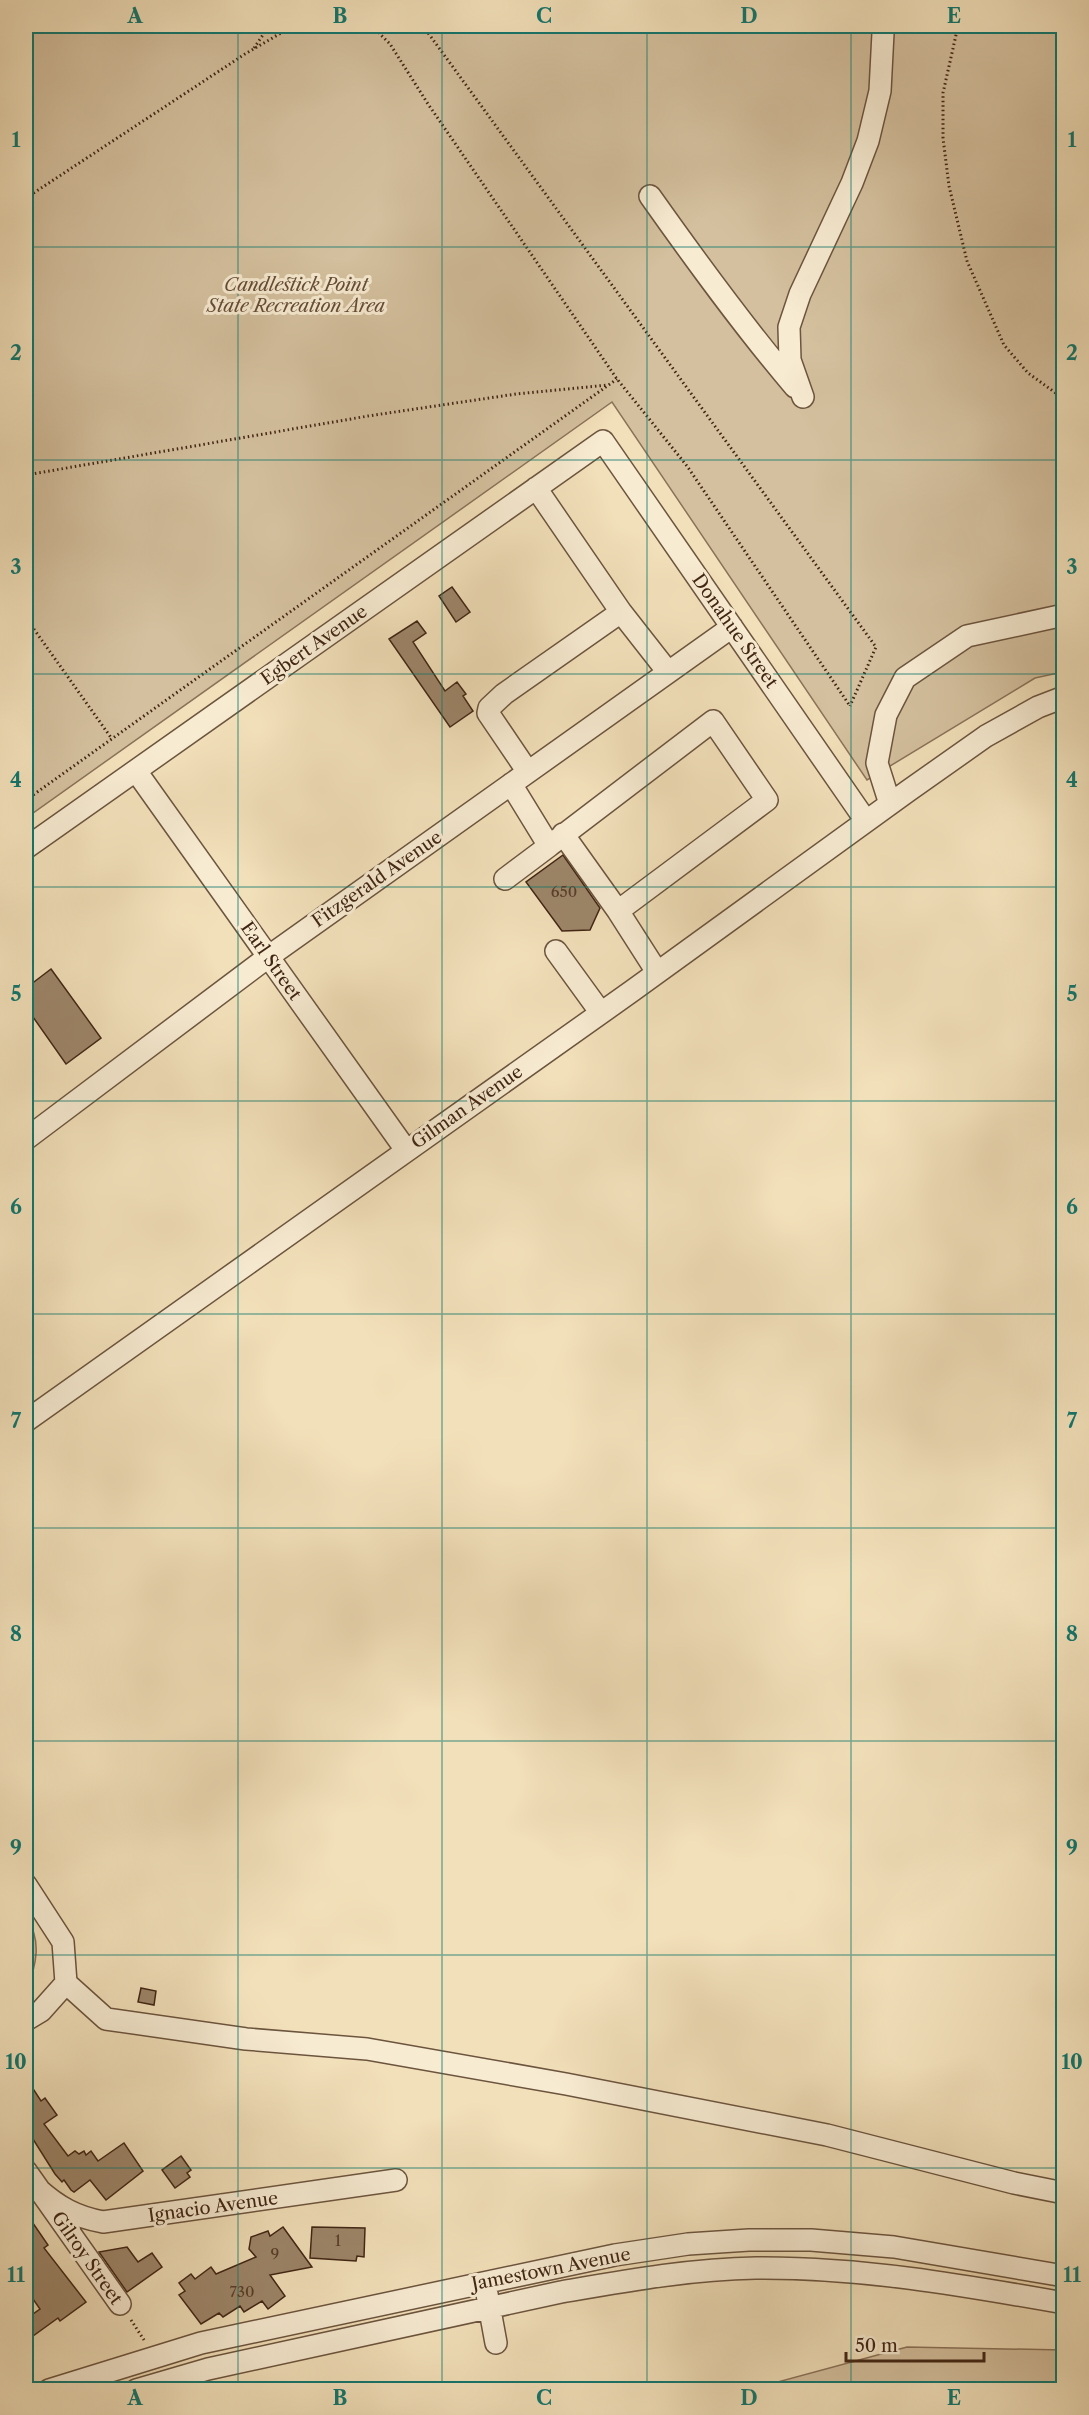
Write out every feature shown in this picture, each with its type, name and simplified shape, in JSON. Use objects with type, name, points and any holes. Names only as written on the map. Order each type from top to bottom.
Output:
[{"type":"street","points":[[650,196],[748,331],[803,397],[790,360],[789,327],[800,294],[852,183],[868,141],[880,91],[883,33]]},
{"type":"street","name":"Egbert Avenue","points":[[26,848],[603,441]]},
{"type":"street","name":"Donahue Street","points":[[603,441],[866,821]]},
{"type":"street","points":[[536,488],[621,612],[669,672]]},
{"type":"street","points":[[621,612],[504,694],[489,708],[488,713],[519,778],[556,840],[618,911],[657,972]]},
{"type":"street","points":[[890,804],[878,764],[886,715],[905,678],[967,636],[1064,615]]},
{"type":"street","name":"Fitzgerald Avenue","points":[[26,1138],[268,957],[732,627]]},
{"type":"street","name":"Gilman Avenue","points":[[26,1421],[601,1013],[986,736],[1028,712],[1064,697]]},
{"type":"street","points":[[505,879],[713,722],[767,800],[618,911]]},
{"type":"street","name":"Earl Street","points":[[136,771],[406,1150]]},
{"type":"street","points":[[556,951],[601,1013]]},
{"type":"street","points":[[26,1886],[63,1942],[66,1983],[106,2019],[246,2039],[367,2049],[566,2084],[827,2135],[1014,2183],[1064,2193]]},
{"type":"street","points":[[26,2020],[41,2011],[66,1983]]},
{"type":"street","name":"Gilroy Street","points":[[26,2171],[120,2304]]},
{"type":"street","name":"Ignacio Avenue","points":[[38,2189],[70,2213],[103,2222],[396,2180]]},
{"type":"street","name":"Jamestown Avenue","points":[[49,2390],[152,2350],[201,2343],[615,2255],[688,2244],[748,2240],[811,2240],[894,2247],[1064,2276]]},
{"type":"street","name":"Jamestown Avenue","points":[[136,2390],[220,2367],[489,2308],[610,2283],[708,2271],[754,2268],[804,2269],[895,2277],[1064,2303]]},
{"type":"street","points":[[486,2281],[496,2343]]},
{"type":"street","points":[[152,2350],[159,2383]]},
{"type":"path","points":[[253,49],[269,26]]},
{"type":"path","points":[[26,198],[253,49],[293,26]]},
{"type":"path","points":[[372,26],[390,44],[428,104],[617,379],[687,466],[850,706],[876,647],[423,26]]},
{"type":"path","points":[[958,26],[943,93],[943,138],[949,186],[967,261],[1004,345],[1028,373],[1064,399]]},
{"type":"path","points":[[26,800],[617,379]]},
{"type":"path","points":[[26,475],[368,416],[516,394],[608,385]]},
{"type":"path","points":[[26,618],[112,738]]},
{"type":"path","name":"Gilroy Street","points":[[120,2304],[152,2350]]},
{"type":"green space","name":"Candlestick Point State Recreation Area","points":[[26,26],[1063,26],[1063,672],[1035,678],[867,780],[612,402],[26,818]]},
{"type":"green space","points":[[26,1917],[34,1935],[36,1953],[33,1971],[26,1990]]},
{"type":"green space","points":[[907,2347],[1063,2350],[1063,2389],[752,2389]]},
{"type":"building","points":[[452,587],[470,612],[456,622],[439,596]]},
{"type":"building","points":[[417,621],[426,633],[413,642],[445,691],[457,682],[466,694],[463,696],[473,711],[450,727],[389,639]]},
{"type":"building","points":[[563,855],[600,908],[590,930],[562,931],[526,882]]},
{"type":"building","points":[[51,969],[101,1038],[66,1064],[26,1007],[26,988]]},
{"type":"building","points":[[141,1988],[156,1991],[154,2005],[138,2002]]},
{"type":"building","points":[[26,2078],[41,2101],[45,2098],[57,2115],[44,2124],[68,2156],[75,2151],[79,2154],[84,2151],[86,2155],[91,2151],[98,2161],[124,2143],[143,2171],[106,2200],[90,2180],[74,2192],[71,2190],[64,2180],[62,2182],[55,2174],[26,2128]]},
{"type":"building","points":[[181,2156],[191,2170],[187,2173],[190,2177],[175,2188],[162,2170]]},
{"type":"building","points":[[26,2213],[48,2245],[44,2248],[86,2302],[60,2321],[58,2318],[26,2341],[26,2319],[40,2309],[26,2289]]},
{"type":"building","points":[[283,2227],[312,2267],[270,2275],[285,2296],[268,2309],[262,2301],[244,2312],[240,2306],[223,2317],[219,2313],[201,2324],[179,2295],[185,2291],[179,2283],[191,2274],[195,2279],[211,2267],[216,2274],[256,2257],[249,2249],[251,2237],[268,2231],[270,2236]]},
{"type":"building","points":[[312,2227],[365,2228],[364,2257],[357,2256],[356,2261],[310,2258]]},
{"type":"building","points":[[127,2247],[138,2262],[152,2253],[162,2267],[127,2292],[99,2252]]}]
